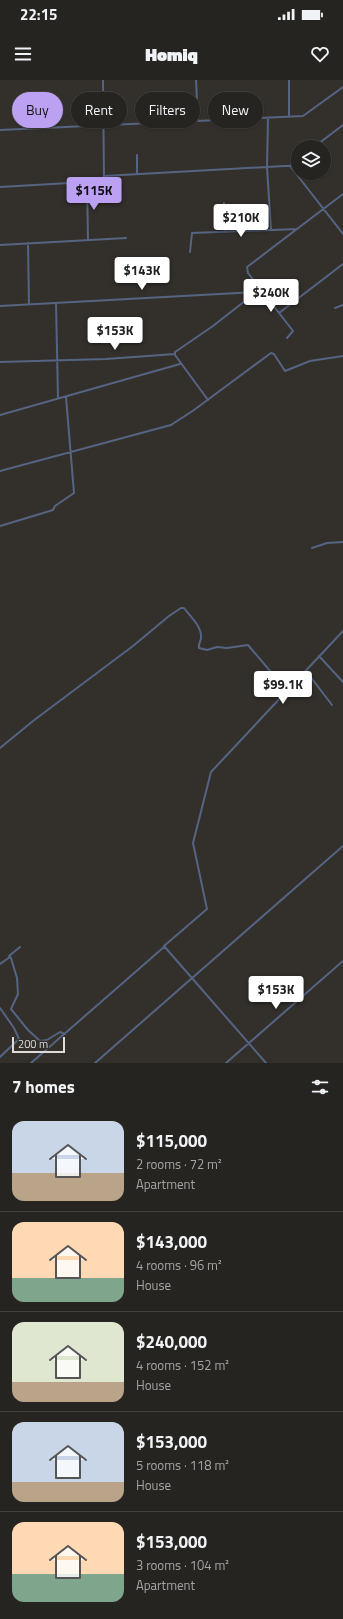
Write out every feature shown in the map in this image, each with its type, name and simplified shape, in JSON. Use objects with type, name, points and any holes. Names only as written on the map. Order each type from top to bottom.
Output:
[{"type":"street","points":[[103,80],[103,92]]},
{"type":"street","points":[[196,80],[197,92]]},
{"type":"street","points":[[289,80],[289,117]]},
{"type":"street","points":[[200,121],[306,116],[343,87]]},
{"type":"street","points":[[268,118],[268,167],[271,229]]},
{"type":"street","points":[[323,140],[343,125]]},
{"type":"street","points":[[0,130],[71,127]]},
{"type":"street","points":[[0,187],[102,182],[104,180],[103,128]]},
{"type":"street","points":[[137,154],[137,174]]},
{"type":"street","points":[[104,176],[290,166],[343,234]]},
{"type":"street","points":[[87,182],[88,240]]},
{"type":"street","points":[[287,338],[293,331],[248,273],[247,267],[343,194]]},
{"type":"street","points":[[224,203],[224,232]]},
{"type":"street","points":[[190,252],[192,234],[271,229],[297,229]]},
{"type":"street","points":[[0,245],[126,238]]},
{"type":"street","points":[[28,243],[29,304]]},
{"type":"street","points":[[279,313],[343,264]]},
{"type":"street","points":[[0,362],[106,359],[175,354],[261,289]]},
{"type":"street","points":[[0,306],[256,292]]},
{"type":"street","points":[[56,303],[58,398]]},
{"type":"street","points":[[334,308],[343,305]]},
{"type":"street","points":[[0,471],[168,426],[208,400],[271,353],[274,354],[285,371],[310,361],[343,356]]},
{"type":"street","points":[[175,354],[180,364],[208,400]]},
{"type":"street","points":[[0,415],[180,364]]},
{"type":"street","points":[[0,526],[53,510],[55,506],[74,493],[66,396]]},
{"type":"street","points":[[312,548],[328,543],[343,542]]},
{"type":"street","points":[[0,748],[181,608],[184,608],[200,630],[202,638],[198,646],[199,648],[207,650],[217,647],[227,648],[248,645],[287,691]]},
{"type":"street","points":[[31,1063],[207,909],[193,843],[211,772],[343,631]]},
{"type":"street","points":[[319,656],[343,682]]},
{"type":"street","points":[[305,671],[332,705]]},
{"type":"street","points":[[95,1063],[343,846]]},
{"type":"street","points":[[164,946],[266,1063]]},
{"type":"street","points":[[0,964],[20,947]]},
{"type":"street","points":[[9,956],[18,978],[18,994],[11,1008],[12,1011],[28,1030],[40,1041],[47,1040],[60,1032],[64,1034]]},
{"type":"street","points":[[226,1063],[343,961]]},
{"type":"street","points":[[0,1008],[14,1028],[19,1039],[0,1058]]}]
